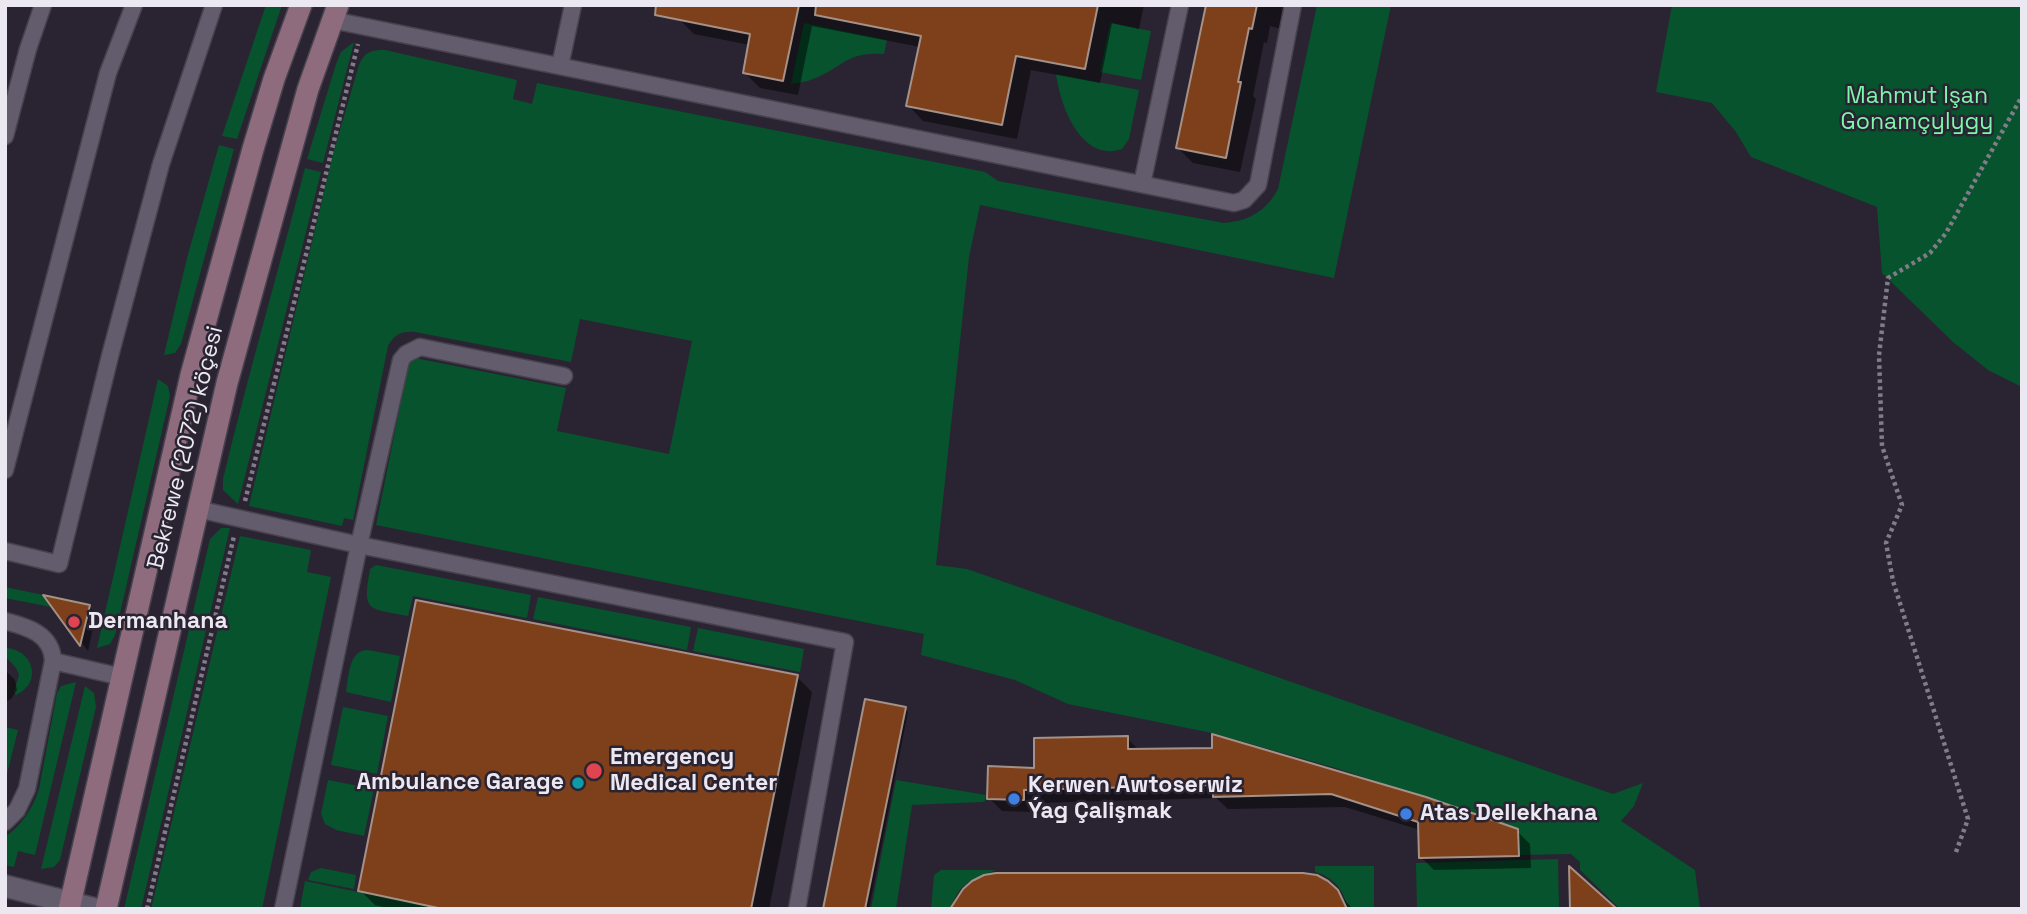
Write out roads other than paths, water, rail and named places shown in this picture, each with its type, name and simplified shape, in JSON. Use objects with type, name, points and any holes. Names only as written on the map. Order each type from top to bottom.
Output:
[{"type":"main road","name":"Bekrewe (2072) köçesi","points":[[70,905],[191,375],[253,149],[274,79],[301,5]]},
{"type":"main road","name":"Bekrewe (2072) köçesi","points":[[106,909],[227,383],[308,89],[335,13]]},
{"type":"street","points":[[5,886],[70,905],[95,909]]},
{"type":"lane","points":[[5,136],[28,49],[43,5]]},
{"type":"lane","points":[[5,470],[108,73],[134,5]]},
{"type":"lane","points":[[5,551],[59,564],[161,164],[214,5]]},
{"type":"lane","points":[[560,66],[573,5]]},
{"type":"lane","points":[[1142,184],[1180,5]]},
{"type":"lane","points":[[335,13],[366,27],[1234,203],[1244,200],[1258,185],[1293,5]]},
{"type":"lane","points":[[284,909],[398,369],[406,354],[420,347],[564,376]]},
{"type":"lane","points":[[197,509],[359,545],[845,642],[797,909]]},
{"type":"lane","points":[[5,621],[22,625],[42,636],[51,646],[53,661],[27,789],[17,810],[5,822]]},
{"type":"lane","points":[[53,661],[122,677]]},
{"type":"place","name":"Dermanhana","points":[[74,622]]},
{"type":"place","name":"Emergency Medical Center","points":[[594,771]]},
{"type":"place","name":"Ambulance Garage","points":[[578,783]]},
{"type":"place","name":"Kerwen Awtoserwiz Ýag Çalişmak","points":[[1014,799]]},
{"type":"place","name":"Atas Dellekhana","points":[[1406,814]]},
{"type":"park label","name":"Mahmut Işan Gonamçylygy","points":[[1917,110]]}]
